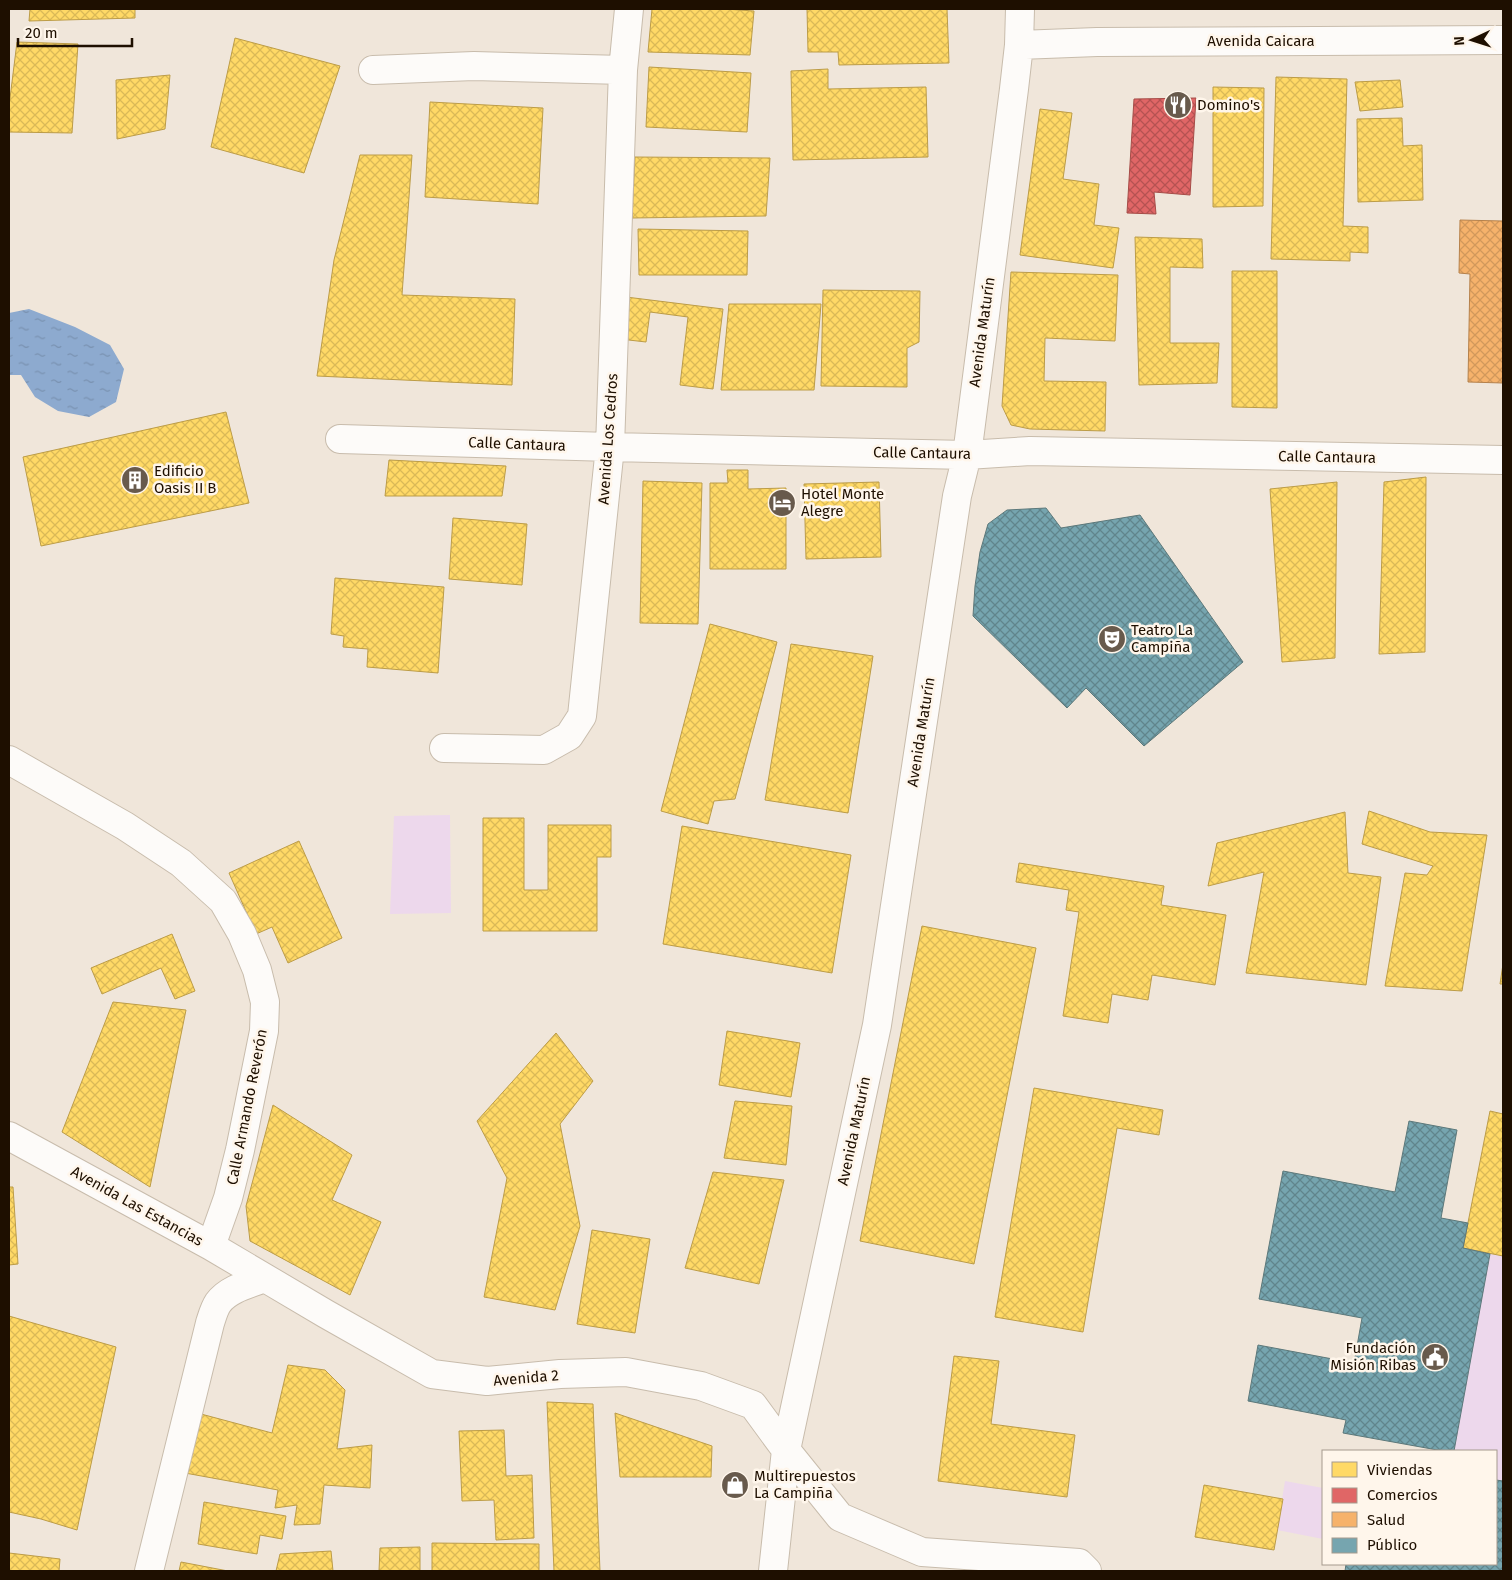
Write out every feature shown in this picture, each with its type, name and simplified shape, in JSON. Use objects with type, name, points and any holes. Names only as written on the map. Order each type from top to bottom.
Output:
[{"type":"street","name":"Avenida Los Cedros","points":[[444,748],[544,750],[569,736],[582,716],[610,447],[623,70],[629,9]]},
{"type":"street","name":"Avenida Maturín","points":[[773,1571],[786,1450],[877,1024],[957,496],[967,455],[1019,45],[1020,9]]},
{"type":"street","name":"Avenida Caicara","points":[[1019,45],[1098,42],[1503,40]]},
{"type":"street","points":[[373,70],[474,66],[623,70]]},
{"type":"street","name":"Calle Cantaura","points":[[340,438],[610,447],[967,455],[1030,451],[1503,460]]},
{"type":"street","name":"Calle Armando Reverón","points":[[9,760],[125,826],[180,863],[223,901],[242,934],[257,970],[265,1002],[264,1031],[240,1150],[228,1198],[211,1246]]},
{"type":"street","name":"Avenida Las Estancias","points":[[9,1136],[211,1246],[264,1278]]},
{"type":"street","points":[[149,1571],[210,1323],[217,1304],[225,1295],[264,1278]]},
{"type":"street","name":"Avenida 2","points":[[264,1278],[432,1374],[487,1381],[560,1374],[626,1372],[701,1386],[753,1405],[786,1450],[840,1517],[922,1552],[1079,1563],[1087,1571]]},
{"type":"shaded area","points":[[450,815],[451,913],[390,914],[394,816]]},
{"type":"shaded area","points":[[1490,1254],[1503,1256],[1503,1481],[1497,1480],[1497,1450],[1451,1450]]},
{"type":"shaded area","points":[[1285,1481],[1322,1488],[1322,1539],[1277,1530]]},
{"type":"water","points":[[29,309],[75,327],[110,345],[124,369],[116,402],[89,417],[58,411],[35,397],[21,375],[9,375],[9,313]]},
{"type":"building: Viviendas","points":[[30,9],[135,9],[135,18],[29,21]]},
{"type":"building: Viviendas","points":[[652,9],[754,11],[750,55],[648,52]]},
{"type":"building: Viviendas","points":[[807,9],[947,9],[949,63],[839,65],[838,52],[808,52]]},
{"type":"building: Viviendas","points":[[235,38],[340,66],[304,173],[211,147]]},
{"type":"building: Viviendas","points":[[17,42],[78,44],[72,133],[9,132],[9,106]]},
{"type":"building: Viviendas","points":[[649,67],[751,73],[747,132],[646,127]]},
{"type":"building: Viviendas","points":[[828,69],[828,89],[926,87],[928,157],[793,160],[791,71]]},
{"type":"building: Viviendas","points":[[170,75],[165,129],[117,139],[116,80]]},
{"type":"building: Viviendas","points":[[1276,77],[1347,79],[1343,226],[1368,227],[1368,253],[1350,252],[1350,261],[1271,259]]},
{"type":"building: Viviendas","points":[[1400,80],[1403,107],[1360,111],[1355,82]]},
{"type":"building: Viviendas","points":[[1213,87],[1264,88],[1263,206],[1213,207]]},
{"type":"building: Viviendas","points":[[430,102],[543,108],[538,204],[425,197]]},
{"type":"building: Viviendas","points":[[1040,109],[1072,113],[1063,179],[1099,184],[1094,225],[1119,228],[1113,268],[1020,255]]},
{"type":"building: Viviendas","points":[[1402,118],[1403,146],[1422,145],[1423,200],[1358,202],[1357,119]]},
{"type":"building: Viviendas","points":[[360,155],[412,155],[402,295],[515,299],[512,385],[317,376],[334,260]]},
{"type":"building: Viviendas","points":[[635,157],[770,158],[766,216],[632,218]]},
{"type":"building: Viviendas","points":[[638,229],[748,231],[747,275],[639,275]]},
{"type":"building: Viviendas","points":[[1135,237],[1202,239],[1203,268],[1170,267],[1170,343],[1219,343],[1217,383],[1139,385]]},
{"type":"building: Viviendas","points":[[1232,271],[1277,271],[1277,408],[1232,407]]},
{"type":"building: Viviendas","points":[[1011,272],[1118,275],[1115,341],[1045,338],[1044,381],[1106,382],[1105,431],[1030,429],[1011,425],[1002,406]]},
{"type":"building: Viviendas","points":[[823,290],[920,291],[919,342],[907,348],[907,387],[821,386]]},
{"type":"building: Viviendas","points":[[626,297],[723,309],[713,389],[680,385],[688,317],[650,312],[646,342],[620,339]]},
{"type":"building: Viviendas","points":[[729,304],[821,304],[814,390],[721,390]]},
{"type":"building: Viviendas","name":"Edificio Oasis II B","points":[[226,412],[249,503],[41,546],[23,457]]},
{"type":"building: Viviendas","points":[[389,460],[506,466],[502,496],[385,496]]},
{"type":"building: Viviendas","points":[[727,470],[748,470],[748,489],[786,488],[786,569],[710,569],[710,483],[728,483]]},
{"type":"building: Viviendas","points":[[1426,477],[1425,652],[1379,654],[1384,482]]},
{"type":"building: Viviendas","points":[[643,481],[702,483],[698,624],[640,623]]},
{"type":"building: Viviendas","points":[[879,482],[881,557],[806,559],[804,484]]},
{"type":"building: Viviendas","points":[[1337,482],[1335,658],[1282,662],[1270,489]]},
{"type":"building: Viviendas","points":[[453,518],[527,524],[522,585],[449,579]]},
{"type":"building: Viviendas","points":[[335,578],[444,587],[438,673],[367,667],[368,649],[343,647],[344,636],[331,634]]},
{"type":"building: Viviendas","points":[[710,624],[777,642],[735,799],[714,801],[708,824],[661,811]]},
{"type":"building: Viviendas","points":[[791,644],[873,656],[848,813],[765,800]]},
{"type":"building: Viviendas","points":[[1369,811],[1430,832],[1487,835],[1462,991],[1385,986],[1405,873],[1427,875],[1433,866],[1362,844]]},
{"type":"building: Viviendas","points":[[1345,812],[1348,873],[1381,877],[1366,985],[1246,973],[1264,872],[1208,886],[1217,843]]},
{"type":"building: Viviendas","points":[[483,818],[524,818],[524,890],[548,890],[548,825],[611,825],[611,857],[597,857],[597,931],[483,931]]},
{"type":"building: Viviendas","points":[[682,826],[851,855],[832,973],[663,944]]},
{"type":"building: Viviendas","points":[[299,841],[342,938],[288,963],[272,927],[256,934],[229,873]]},
{"type":"building: Viviendas","points":[[1019,863],[1164,886],[1161,905],[1226,915],[1215,985],[1152,975],[1148,1000],[1112,994],[1108,1023],[1063,1016],[1079,912],[1066,910],[1069,890],[1016,882]]},
{"type":"building: Viviendas","points":[[922,926],[1036,948],[974,1264],[860,1241]]},
{"type":"building: Viviendas","points":[[172,934],[195,991],[175,999],[161,968],[102,994],[91,968]]},
{"type":"building: Viviendas","points":[[1503,964],[1503,984],[1500,984]]},
{"type":"building: Viviendas","points":[[113,1002],[186,1010],[150,1187],[62,1132]]},
{"type":"building: Viviendas","points":[[727,1031],[800,1043],[791,1097],[719,1085]]},
{"type":"building: Viviendas","points":[[556,1033],[593,1081],[560,1124],[580,1226],[555,1310],[484,1297],[507,1178],[477,1121]]},
{"type":"building: Viviendas","points":[[1034,1088],[1163,1110],[1159,1135],[1117,1128],[1083,1332],[995,1317]]},
{"type":"building: Viviendas","points":[[735,1101],[792,1106],[786,1165],[724,1158]]},
{"type":"building: Viviendas","points":[[273,1105],[352,1155],[332,1200],[381,1222],[350,1295],[250,1241],[246,1206]]},
{"type":"building: Viviendas","points":[[1490,1111],[1503,1114],[1503,1256],[1463,1248]]},
{"type":"building: Viviendas","points":[[713,1172],[784,1180],[759,1284],[685,1268]]},
{"type":"building: Viviendas","points":[[9,1187],[13,1187],[18,1264],[9,1265]]},
{"type":"building: Viviendas","points":[[592,1230],[650,1239],[635,1333],[577,1324]]},
{"type":"building: Viviendas","points":[[9,1316],[116,1347],[77,1530],[9,1512]]},
{"type":"building: Viviendas","points":[[954,1356],[999,1361],[991,1424],[1075,1435],[1067,1497],[938,1481]]},
{"type":"building: Viviendas","points":[[288,1365],[325,1370],[345,1390],[337,1449],[372,1445],[370,1488],[324,1485],[320,1524],[294,1525],[297,1505],[275,1508],[278,1490],[185,1473],[201,1414],[272,1433]]},
{"type":"building: Viviendas","points":[[547,1402],[593,1404],[600,1571],[554,1571]]},
{"type":"building: Viviendas","points":[[615,1413],[712,1446],[711,1477],[620,1477]]},
{"type":"building: Viviendas","points":[[504,1430],[506,1476],[532,1475],[534,1538],[496,1540],[494,1500],[462,1501],[459,1431]]},
{"type":"building: Viviendas","points":[[1204,1485],[1283,1499],[1274,1550],[1195,1537]]},
{"type":"building: Viviendas","points":[[204,1502],[286,1516],[282,1539],[260,1535],[257,1554],[198,1544]]},
{"type":"building: Viviendas","points":[[432,1543],[539,1544],[539,1571],[432,1571]]},
{"type":"building: Viviendas","points":[[420,1547],[420,1571],[379,1571],[380,1548]]},
{"type":"building: Viviendas","points":[[331,1551],[333,1571],[276,1571],[280,1554]]},
{"type":"building: Viviendas","points":[[9,1553],[60,1559],[59,1571],[9,1571]]},
{"type":"building: Viviendas","points":[[181,1562],[228,1571],[179,1571]]},
{"type":"building: Comercios","points":[[1196,98],[1190,195],[1154,192],[1156,214],[1127,213],[1134,99]]},
{"type":"building: Salud","points":[[1460,220],[1503,221],[1503,383],[1468,382],[1470,274],[1459,273]]},
{"type":"building: Público","name":"Teatro La Campiña","points":[[1046,508],[1061,528],[1140,515],[1243,662],[1144,746],[1086,688],[1067,708],[973,616],[980,552],[988,524],[1007,510]]},
{"type":"building: Público","points":[[1409,1121],[1457,1130],[1441,1218],[1468,1223],[1463,1248],[1490,1254],[1454,1450],[1437,1450],[1343,1433],[1346,1420],[1248,1401],[1258,1345],[1354,1363],[1362,1318],[1259,1299],[1283,1171],[1395,1192]]},
{"type":"building: Público","points":[[1497,1480],[1503,1481],[1503,1571],[1345,1571],[1346,1565],[1497,1565]]},
{"type":"place","name":"Domino's","points":[[1178,105]]},
{"type":"place","name":"Edificio Oasis II B","points":[[135,480]]},
{"type":"place","name":"Hotel Monte Alegre","points":[[782,503]]},
{"type":"place","name":"Teatro La Campiña","points":[[1112,639]]},
{"type":"place","name":"Fundación Misión Ribas","points":[[1435,1357]]},
{"type":"place","name":"Multirepuestos La Campiña","points":[[735,1485]]}]
